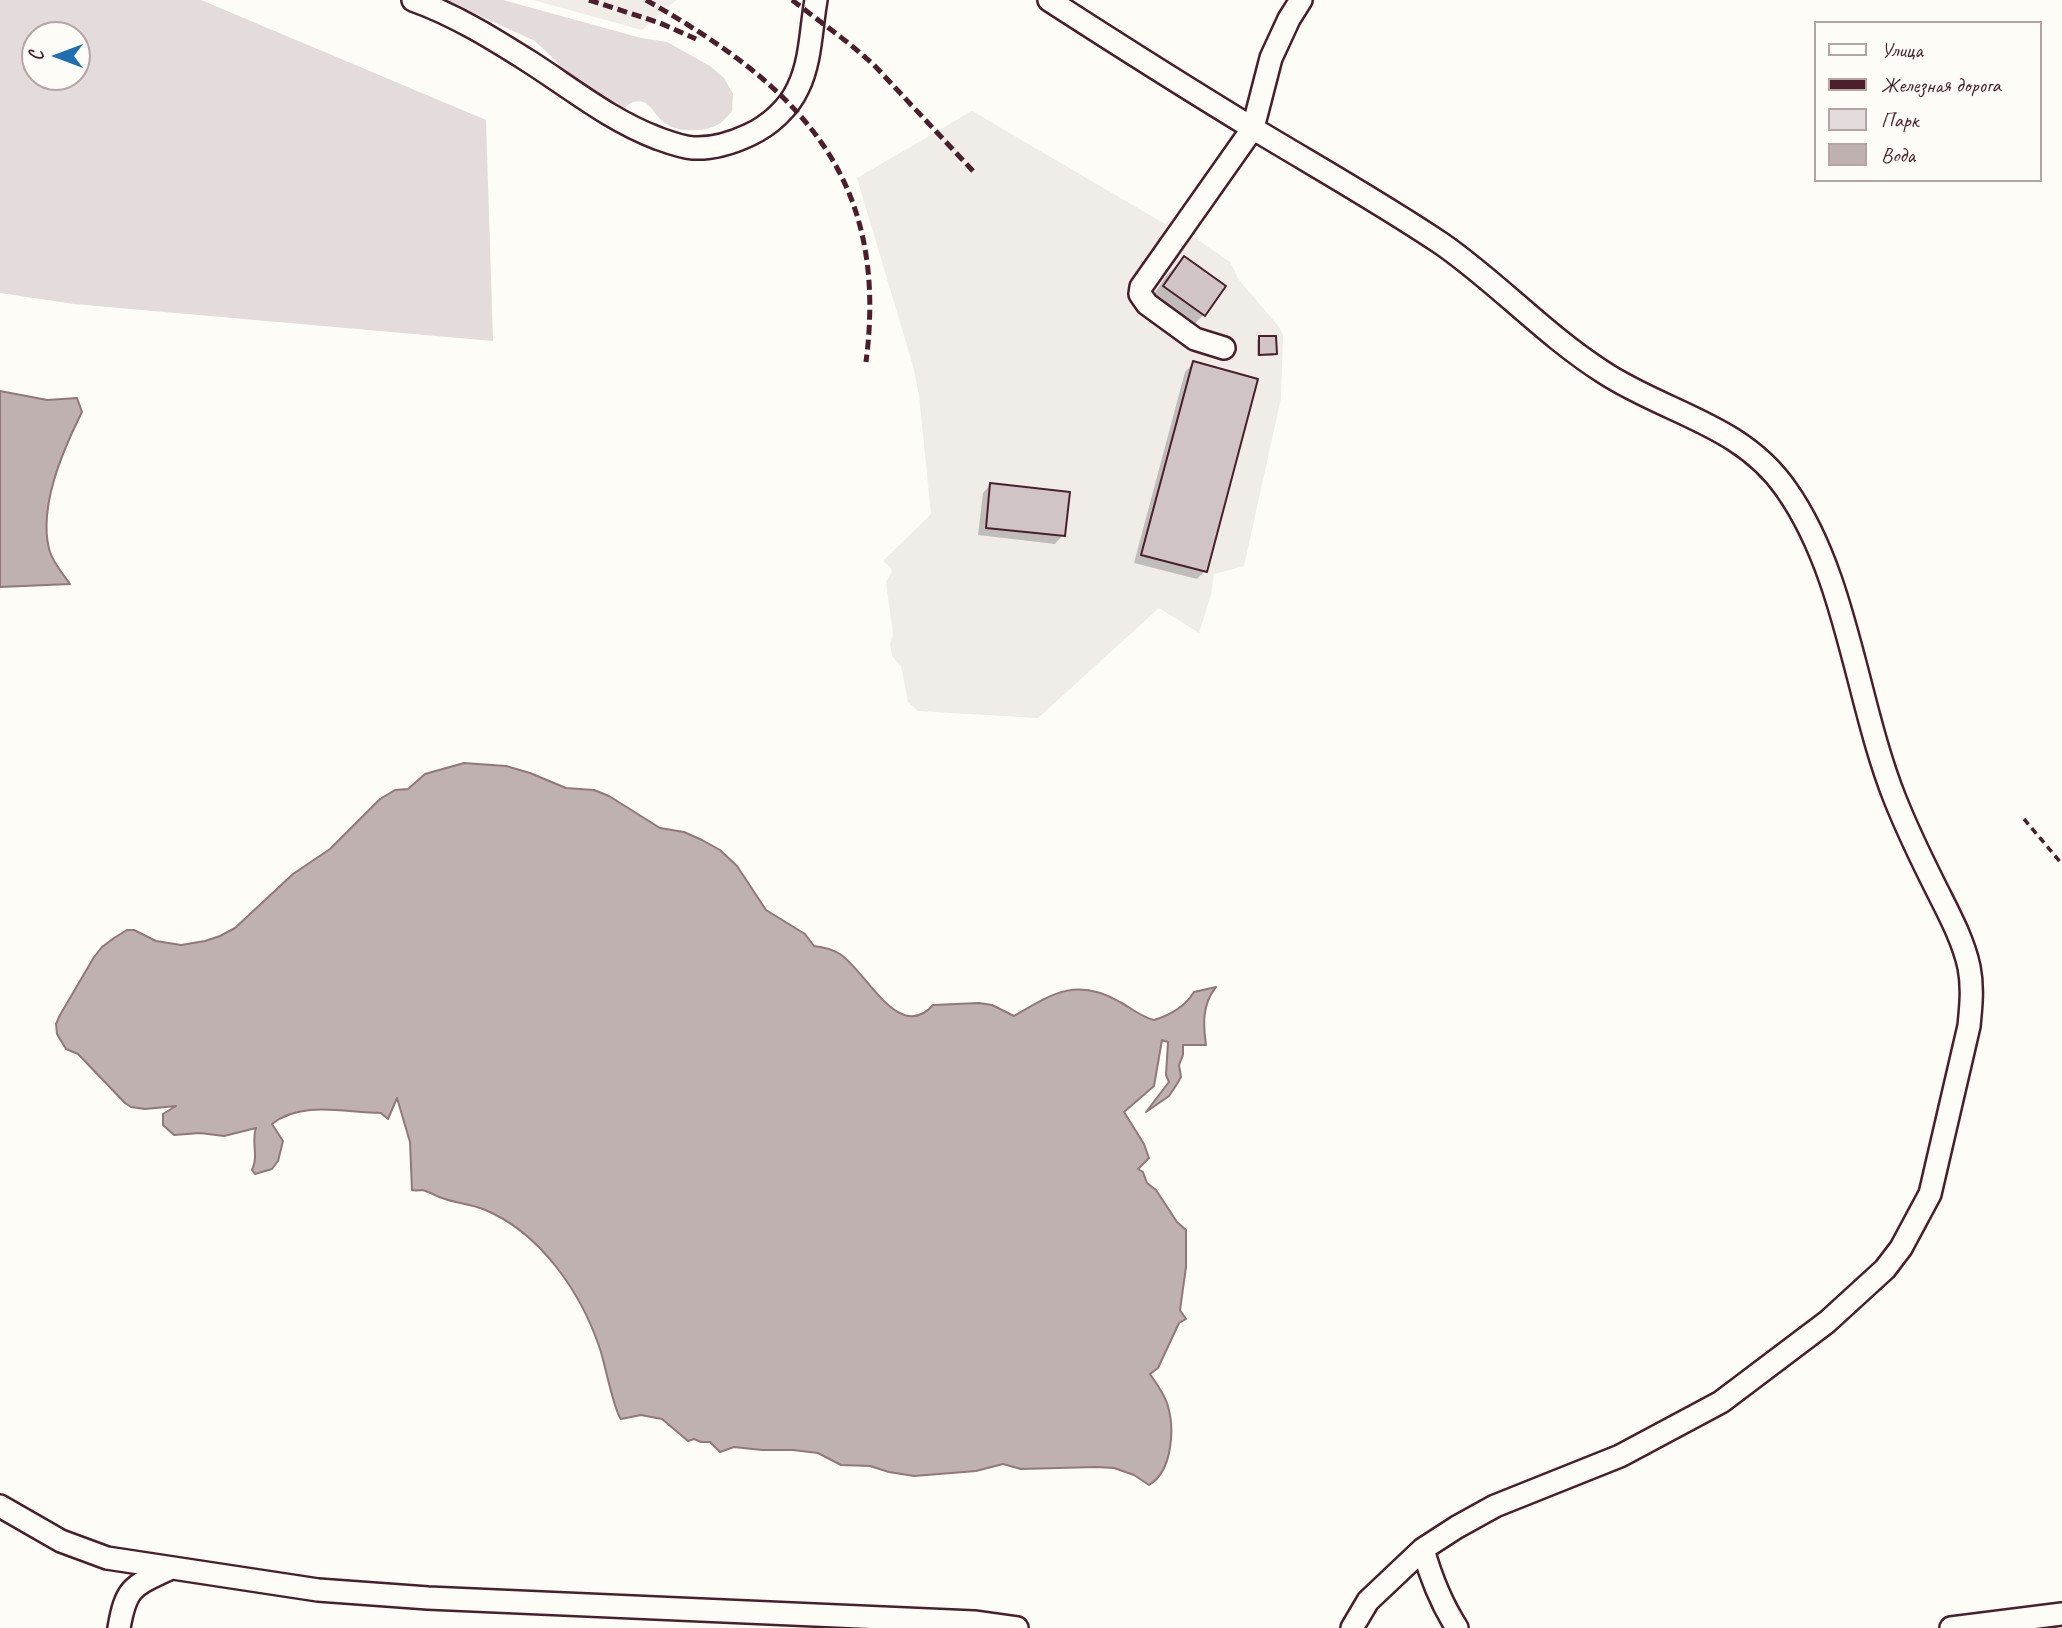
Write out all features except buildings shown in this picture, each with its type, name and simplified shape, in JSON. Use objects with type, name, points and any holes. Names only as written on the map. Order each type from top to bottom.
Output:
[{"type":"lane","points":[[413,0],[493,39],[580,98],[622,122],[669,142],[697,148],[738,140],[779,115],[802,78],[816,0]]},
{"type":"lane","points":[[1049,0],[1408,221],[1447,248],[1598,369],[1640,394],[1721,430],[1766,465],[1799,509],[1817,544],[1832,586],[1876,744],[1891,787],[1955,926],[1970,969],[1972,999],[1969,1026],[1930,1194],[1906,1240],[1885,1269],[1827,1322],[1721,1402],[1620,1456],[1495,1507],[1423,1549],[1368,1601],[1352,1628]]},
{"type":"lane","points":[[1224,348],[1195,339],[1147,304],[1140,294],[1141,288],[1253,128],[1270,58],[1301,0]]},
{"type":"lane","points":[[0,1506],[79,1550],[107,1558],[318,1590],[392,1596],[974,1622],[1017,1628]]},
{"type":"lane","points":[[1423,1549],[1430,1576],[1457,1628]]},
{"type":"lane","points":[[119,1628],[128,1595],[136,1584],[169,1569]]},
{"type":"lane","points":[[1951,1628],[2062,1614]]},
{"type":"path","points":[[2024,819],[2062,864]]},
{"type":"shaded area","points":[[533,0],[676,0],[642,30]]},
{"type":"shaded area","points":[[972,111],[1165,224],[1169,220],[1230,262],[1239,280],[1283,335],[1281,398],[1244,566],[1214,574],[1211,595],[1199,633],[1159,608],[1038,718],[918,711],[908,702],[901,666],[892,656],[890,644],[893,634],[886,582],[892,572],[883,561],[931,514],[919,395],[913,366],[857,178]]},
{"type":"green space","points":[[0,0],[201,0],[486,120],[493,341],[74,304],[0,293]]},
{"type":"green space","points":[[445,0],[503,0],[641,38],[667,42],[710,66],[724,78],[733,94],[732,111],[715,126],[690,130],[671,127],[640,101],[626,106],[626,113],[561,71],[557,62],[535,41]]},
{"type":"water","points":[[0,391],[47,400],[77,398],[82,412],[54,480],[47,517],[50,552],[70,584],[0,587]]},
{"type":"water","points":[[464,763],[506,766],[566,788],[594,790],[609,796],[660,828],[684,832],[720,850],[737,866],[766,910],[805,934],[814,946],[840,954],[883,1001],[908,1016],[920,1015],[933,1005],[979,1003],[992,1005],[1014,1016],[1053,995],[1078,989],[1105,994],[1140,1015],[1154,1020],[1177,1010],[1194,992],[1216,987],[1208,1000],[1205,1015],[1206,1045],[1183,1045],[1179,1065],[1181,1077],[1169,1096],[1146,1112],[1169,1082],[1166,1075],[1168,1042],[1162,1040],[1154,1086],[1124,1112],[1144,1144],[1149,1158],[1138,1169],[1143,1172],[1147,1183],[1156,1190],[1177,1222],[1186,1230],[1186,1267],[1180,1310],[1186,1319],[1179,1323],[1158,1368],[1150,1374],[1165,1399],[1171,1424],[1170,1448],[1163,1470],[1157,1478],[1149,1485],[1134,1475],[1114,1468],[1021,1469],[1003,1464],[976,1471],[914,1476],[870,1466],[841,1465],[818,1453],[734,1447],[720,1452],[710,1442],[694,1439],[688,1441],[662,1419],[641,1415],[621,1419],[615,1407],[600,1349],[582,1306],[556,1266],[540,1248],[504,1219],[483,1209],[424,1191],[412,1190],[410,1142],[397,1098],[388,1119],[381,1113],[325,1110],[297,1112],[284,1117],[272,1124],[283,1141],[278,1161],[272,1169],[255,1174],[252,1170],[256,1128],[224,1136],[200,1133],[174,1135],[163,1125],[163,1114],[176,1106],[145,1109],[131,1107],[78,1054],[66,1049],[57,1034],[56,1024],[94,957],[114,938],[127,930],[134,930],[156,941],[181,945],[220,936],[235,928],[293,874],[330,849],[380,799],[395,790],[408,789],[425,774]]},
{"type":"railway","points":[[589,0],[660,23],[696,39]]},
{"type":"railway","points":[[646,0],[748,67],[789,103],[822,144],[847,188],[863,239],[870,297],[866,362]]},
{"type":"railway","points":[[792,0],[874,65],[973,171]]}]
